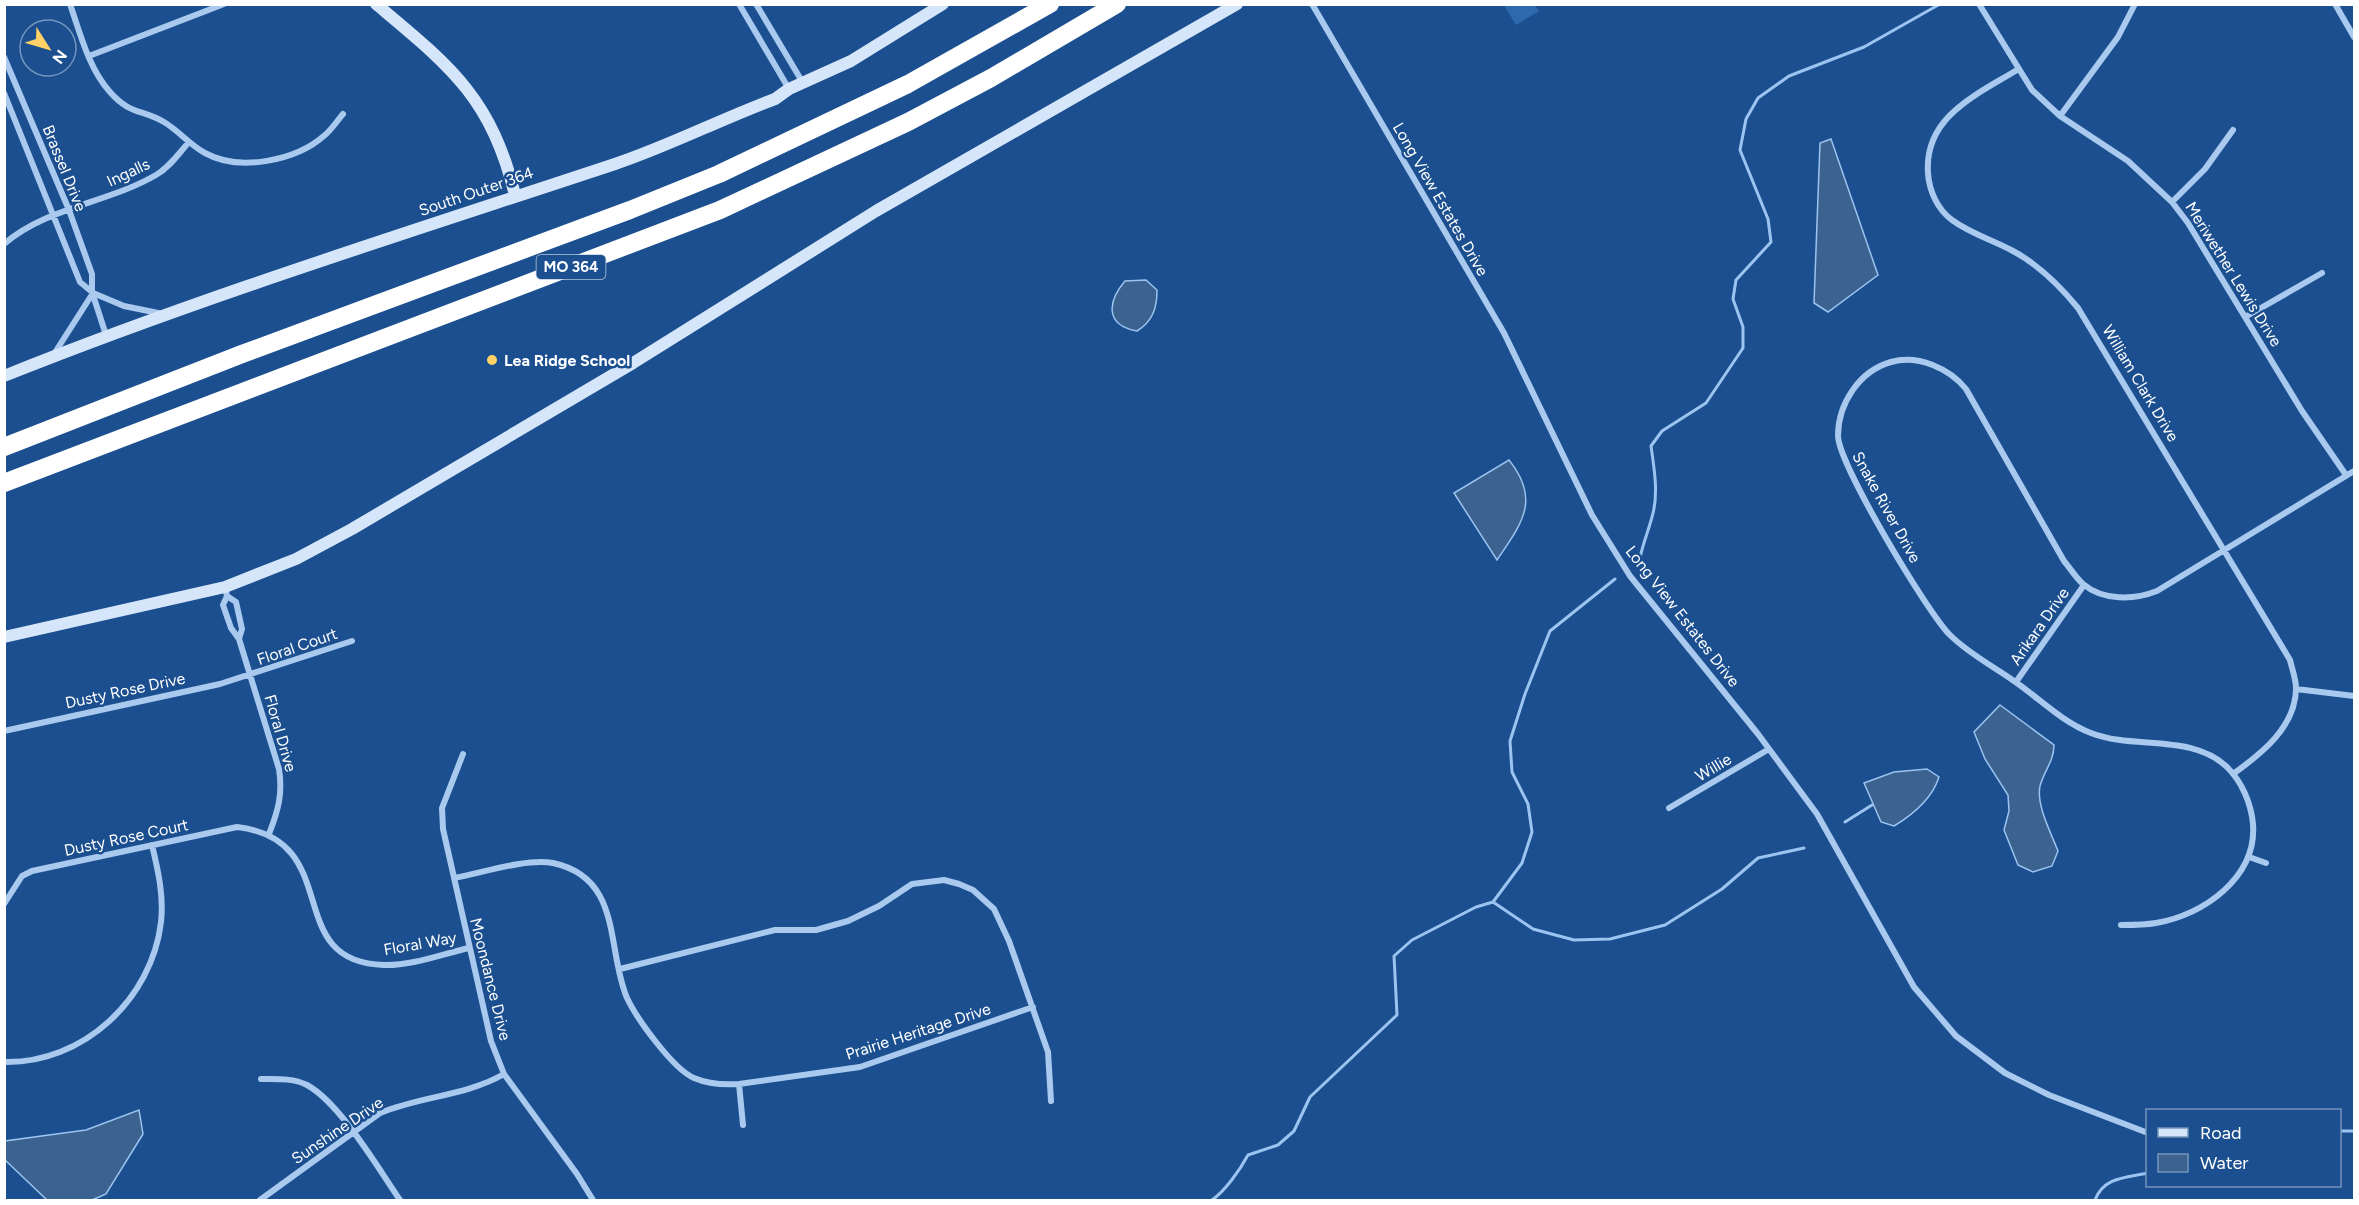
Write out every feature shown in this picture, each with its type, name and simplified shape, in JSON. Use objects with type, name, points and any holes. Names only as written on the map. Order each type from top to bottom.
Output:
[{"type":"highway","name":"MO 364","points":[[4,447],[242,354],[630,210],[719,174],[908,84],[1050,4]]},
{"type":"highway","name":"MO 364","points":[[4,483],[720,210],[908,122],[991,78],[1117,4]]},
{"type":"main road","points":[[376,4],[438,56],[471,92],[497,136],[515,195]]},
{"type":"main road","name":"South Outer 364","points":[[4,376],[106,335],[515,195],[617,163],[775,99],[789,89],[851,61],[943,4]]},
{"type":"main road","points":[[4,636],[226,591],[296,559],[352,529],[633,363],[876,211],[1237,4]]},
{"type":"street","points":[[70,4],[89,56],[108,90],[125,108],[163,122],[189,142],[221,160],[239,164],[270,160],[291,154],[325,136],[343,114]]},
{"type":"street","points":[[89,56],[224,4]]},
{"type":"street","points":[[739,4],[789,89]]},
{"type":"street","points":[[756,4],[803,84]]},
{"type":"street","name":"Long View Estates Drive","points":[[1312,4],[1504,333],[1592,515],[1630,576],[1769,749],[1817,814],[1914,987],[1956,1036],[1996,1068],[2028,1086],[2146,1132]]},
{"type":"street","name":"Meriwether Lewis Drive","points":[[1979,4],[2017,70],[2032,90],[2060,116],[2109,146],[2172,202],[2194,232],[2247,316],[2302,411],[2346,476]]},
{"type":"street","points":[[2060,116],[2118,37],[2135,4]]},
{"type":"street","points":[[2335,4],[2355,37]]},
{"type":"street","name":"Brassel Drive","points":[[4,57],[69,210],[92,274],[92,292],[106,335]]},
{"type":"street","name":"William Clark Drive","points":[[2017,70],[1957,107],[1942,122],[1932,140],[1927,161],[1929,184],[1938,204],[1950,219],[1968,231],[2015,252],[2041,269],[2078,308],[2290,660],[2296,689],[2290,714],[2278,735],[2263,753],[2234,774]]},
{"type":"street","name":"Brassel Drive","points":[[4,93],[55,215],[80,282],[92,292]]},
{"type":"street","points":[[2172,202],[2205,169],[2233,130]]},
{"type":"street","name":"Ingalls","points":[[4,244],[24,227],[130,188],[158,174],[189,142]]},
{"type":"street","points":[[2247,316],[2322,273]]},
{"type":"street","points":[[53,356],[92,292],[124,306],[167,314]]},
{"type":"street","name":"Snake River Drive","points":[[2121,925],[2164,921],[2207,903],[2236,879],[2249,857],[2254,834],[2253,819],[2243,789],[2234,774],[2204,751],[2109,739],[2075,726],[1967,649],[1941,626],[1848,471],[1838,446],[1838,418],[1850,392],[1870,373],[1895,361],[1936,366],[1959,380],[2064,561],[2084,585],[2108,596],[2134,598],[2145,596],[2224,552],[2355,471]]},
{"type":"street","name":"Arikara Drive","points":[[2016,682],[2084,585]]},
{"type":"street","name":"Floral Drive","points":[[226,591],[236,602],[242,629],[240,639]]},
{"type":"street","name":"Floral Drive","points":[[226,591],[224,605],[231,628],[240,639],[279,769],[282,789],[279,807],[269,834]]},
{"type":"street","name":"Floral Court","points":[[251,675],[352,641]]},
{"type":"street","name":"Dusty Rose Drive","points":[[4,730],[251,675]]},
{"type":"street","points":[[2296,689],[2355,696]]},
{"type":"street","name":"Willie","points":[[1669,808],[1769,749]]},
{"type":"street","name":"Moondance Drive","points":[[463,754],[442,808],[443,829],[485,1018],[504,1074],[593,1200]]},
{"type":"street","name":"Dusty Rose Court","points":[[4,904],[22,876],[32,871],[237,827],[269,834]]},
{"type":"street","name":"Floral Way","points":[[269,834],[289,848],[299,861],[307,878],[319,925],[337,948],[350,957],[365,963],[385,965],[469,948]]},
{"type":"street","points":[[4,1062],[40,1059],[68,1049],[108,1023],[131,998],[148,970],[161,922],[161,893],[152,845]]},
{"type":"street","points":[[2249,857],[2266,863]]},
{"type":"street","name":"Prairie Heritage Drive","points":[[454,878],[540,862],[571,869],[586,879],[604,903],[627,998],[668,1055],[692,1077],[723,1085],[860,1067],[1033,1007]]},
{"type":"street","points":[[620,969],[775,930],[816,930],[848,921],[879,906],[912,884],[944,880],[973,890],[994,909],[1009,941],[1048,1052],[1051,1101]]},
{"type":"street","name":"Sunshine Drive","points":[[260,1200],[380,1113],[476,1088],[504,1074]]},
{"type":"street","points":[[261,1079],[287,1079],[306,1084],[326,1097],[400,1200]]},
{"type":"street","points":[[739,1084],[743,1125]]},
{"type":"shaded area","points":[[1504,5],[1535,5],[1539,11],[1516,25]]},
{"type":"water","points":[[1831,139],[1878,275],[1828,312],[1814,303],[1820,143]]},
{"type":"water","points":[[1146,280],[1157,290],[1153,314],[1137,331],[1126,328],[1114,318],[1112,311],[1115,296],[1125,281]]},
{"type":"water","points":[[1509,460],[1519,474],[1526,499],[1520,523],[1497,560],[1454,493]]},
{"type":"water","points":[[2000,705],[2054,745],[2039,794],[2045,819],[2058,851],[2052,866],[2033,872],[2018,865],[2004,830],[2009,811],[2008,795],[1985,759],[1974,732]]},
{"type":"water","points":[[1927,769],[1939,777],[1927,799],[1894,826],[1881,822],[1864,783],[1894,772]]},
{"type":"water","points":[[139,1110],[143,1134],[106,1194],[92,1200],[47,1200],[5,1160],[5,1141],[86,1130]]},
{"type":"waterway","points":[[1639,562],[1655,499],[1651,446],[1662,431],[1706,403],[1743,348],[1743,327],[1733,299],[1736,280],[1771,242],[1768,219],[1740,150],[1746,119],[1758,98],[1789,76],[1864,47],[1940,4]]},
{"type":"waterway","points":[[1212,1200],[1232,1180],[1248,1155],[1278,1145],[1294,1131],[1310,1097],[1397,1015],[1394,956],[1412,940],[1476,907],[1493,902],[1522,863],[1532,832],[1528,804],[1512,772],[1510,741],[1525,694],[1550,631],[1615,579]]},
{"type":"waterway","points":[[1845,822],[1872,805]]},
{"type":"waterway","points":[[1493,902],[1533,929],[1574,940],[1610,939],[1665,925],[1722,889],[1758,858],[1804,848]]},
{"type":"waterway","points":[[2341,1131],[2354,1131]]},
{"type":"waterway","points":[[2095,1200],[2099,1192],[2110,1183],[2146,1173]]},
{"type":"place","name":"Lea Ridge School","points":[[492,360]]}]
